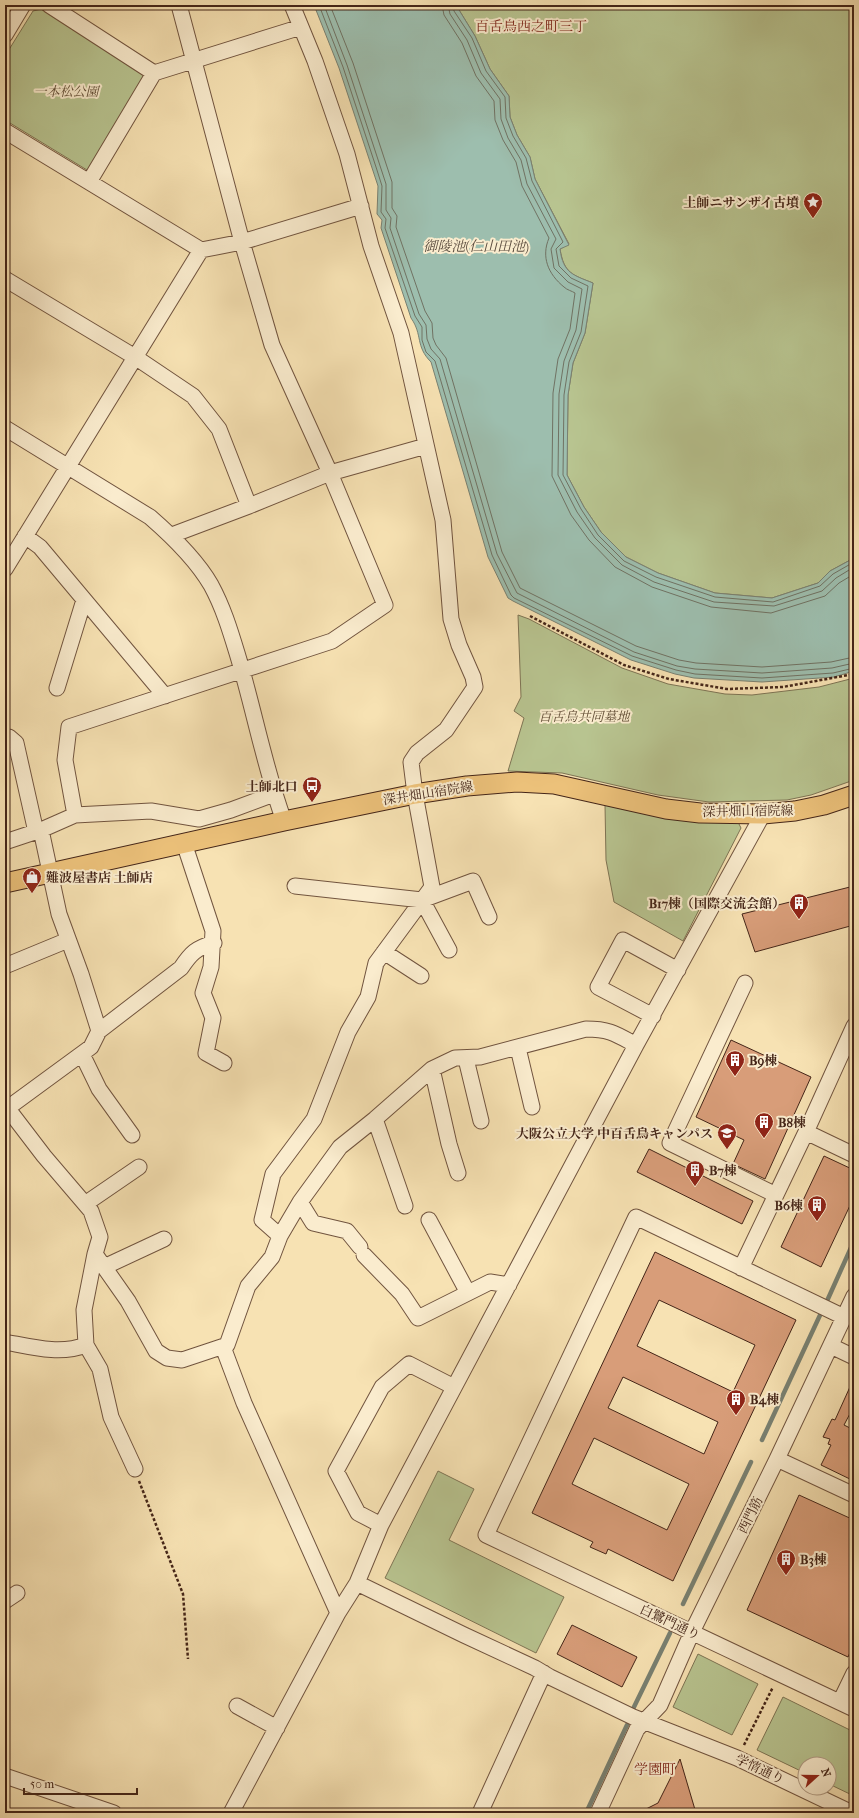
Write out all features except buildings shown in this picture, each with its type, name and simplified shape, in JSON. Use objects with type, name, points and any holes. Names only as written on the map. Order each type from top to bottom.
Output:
[{"type":"main road","name":"深井畑山宿院線","points":[[5,883],[284,821],[414,794],[467,786],[524,782],[554,784],[666,809],[700,812],[763,814],[795,811],[824,805],[854,795]]},
{"type":"street","points":[[5,35],[23,5]]},
{"type":"street","points":[[49,5],[154,72]]},
{"type":"street","points":[[75,815],[65,760],[69,727],[332,641],[385,605],[330,473],[272,345],[242,242],[179,5]]},
{"type":"street","points":[[280,1236],[262,1220],[273,1174],[314,1118],[348,1032],[368,997],[376,963],[432,887],[414,794],[411,762],[417,753],[446,730],[475,687],[473,677],[459,645],[451,619],[443,520],[401,332],[371,246],[342,140],[315,61],[292,5]]},
{"type":"street","points":[[89,182],[154,72],[301,27]]},
{"type":"street","points":[[5,131],[201,250],[242,242],[361,206]]},
{"type":"street","points":[[5,569],[201,250]]},
{"type":"street","points":[[5,278],[135,357],[193,396],[219,429],[249,506]]},
{"type":"street","points":[[5,428],[150,517],[172,535],[206,578],[223,609],[242,671],[274,794],[284,821]]},
{"type":"street","points":[[172,535],[330,473],[426,446]]},
{"type":"street","points":[[25,536],[40,547],[165,696]]},
{"type":"street","points":[[57,688],[84,600]]},
{"type":"street","points":[[5,737],[9,737],[16,743],[50,873],[59,914],[99,1031]]},
{"type":"street","points":[[5,842],[38,831],[75,815],[151,811],[199,819],[232,810],[274,794]]},
{"type":"street","points":[[231,1813],[338,1614],[357,1583],[381,1525],[636,1045],[763,814]]},
{"type":"street","points":[[184,843],[209,915],[213,931],[214,943],[211,967],[203,993],[213,1018],[206,1053],[224,1063]]},
{"type":"street","points":[[295,886],[422,900],[473,882],[489,917]]},
{"type":"street","points":[[422,900],[449,950]]},
{"type":"street","points":[[5,966],[68,940]]},
{"type":"street","points":[[653,1016],[598,987],[623,940],[678,970]]},
{"type":"street","points":[[134,1470],[111,1417],[100,1369],[86,1345],[84,1310],[95,1254],[100,1237],[91,1211],[44,1156],[6,1108],[91,1047],[99,1031],[181,968],[190,954],[199,947],[214,943]]},
{"type":"street","points":[[384,952],[421,976]]},
{"type":"street","points":[[745,983],[670,1143],[776,1195]]},
{"type":"street","points":[[844,1317],[741,1268],[806,1132],[854,1026]]},
{"type":"street","points":[[95,1254],[128,1301],[156,1351],[167,1358],[182,1360],[223,1347],[227,1345],[248,1286],[272,1257],[280,1236],[300,1202],[340,1147],[375,1119],[432,1069],[455,1058],[480,1058],[586,1029],[597,1029],[612,1032],[636,1045]]},
{"type":"street","points":[[518,1048],[532,1107]]},
{"type":"street","points":[[82,1054],[99,1089],[132,1135]]},
{"type":"street","points":[[466,1059],[481,1121]]},
{"type":"street","points":[[432,1069],[449,1144],[458,1173]]},
{"type":"street","points":[[375,1119],[405,1206]]},
{"type":"street","points":[[806,1132],[854,1155]]},
{"type":"street","points":[[85,1204],[139,1167]]},
{"type":"street","points":[[300,1202],[314,1223],[347,1231],[362,1251],[402,1294],[418,1318],[490,1282],[509,1285]]},
{"type":"street","name":"白鷺門通り","points":[[741,1268],[636,1217],[486,1535],[854,1709]]},
{"type":"street","points":[[430,1220],[468,1293]]},
{"type":"street","points":[[104,1267],[164,1239]]},
{"type":"street","name":"西門筋","points":[[640,1725],[660,1705],[692,1632],[777,1460],[854,1296]]},
{"type":"street","points":[[5,1342],[44,1350],[75,1349],[86,1345]]},
{"type":"street","points":[[831,1346],[854,1357]]},
{"type":"street","points":[[223,1347],[250,1416],[314,1556],[338,1614]]},
{"type":"street","points":[[381,1525],[358,1513],[336,1471],[382,1387],[409,1364],[454,1387]]},
{"type":"street","points":[[777,1460],[854,1495]]},
{"type":"street","name":"学情通り","points":[[357,1583],[535,1668],[640,1725],[667,1731],[738,1758],[852,1813]]},
{"type":"street","points":[[480,1813],[544,1673]]},
{"type":"street","points":[[840,1702],[854,1673]]},
{"type":"street","points":[[237,1706],[277,1728]]},
{"type":"street","points":[[598,1813],[640,1725]]},
{"type":"street","points":[[5,1776],[114,1813]]},
{"type":"path","points":[[530,616],[624,665],[669,679],[727,689],[783,687],[854,674]]},
{"type":"path","points":[[134,1470],[183,1594],[188,1658]]},
{"type":"path","points":[[738,1758],[780,1674]]},
{"type":"green space","points":[[456,5],[854,5],[854,558],[830,571],[818,583],[772,598],[715,593],[658,573],[626,557],[601,532],[584,507],[567,475],[568,395],[573,363],[585,333],[593,283],[574,275],[564,263],[560,249],[569,244],[535,179],[530,157],[517,135],[510,117],[509,96],[490,69],[475,36]]},
{"type":"green space","name":"一本松公園","points":[[41,9],[143,73],[144,78],[93,169],[87,170],[5,120],[5,56],[33,11]]},
{"type":"green space","name":"百舌鳥共同墓地","points":[[518,615],[529,619],[622,668],[668,684],[725,694],[752,695],[819,687],[854,678],[854,780],[811,795],[787,800],[709,802],[658,795],[562,773],[508,771],[524,718],[514,711],[521,697]]},
{"type":"green space","points":[[605,805],[660,817],[738,822],[741,828],[683,941],[614,902],[606,860]]},
{"type":"green space","points":[[438,1471],[474,1489],[449,1540],[564,1597],[536,1653],[385,1578]]},
{"type":"green space","points":[[698,1654],[758,1684],[732,1735],[673,1707]]},
{"type":"green space","points":[[783,1697],[854,1732],[854,1796],[837,1788],[837,1756],[797,1756],[797,1769],[757,1750]]},
{"type":"water","name":"御陵池(仁山田池)","points":[[314,5],[456,5],[475,36],[490,69],[509,96],[510,117],[517,135],[530,157],[535,179],[569,245],[560,249],[561,257],[566,268],[580,278],[593,283],[585,333],[573,363],[568,395],[567,475],[584,507],[601,532],[626,557],[658,573],[715,593],[772,598],[818,583],[830,571],[854,558],[854,671],[834,677],[762,682],[694,678],[675,674],[631,660],[508,598],[488,557],[431,362],[421,346],[415,324],[411,318],[381,228],[382,220],[377,214],[378,186],[339,68]]},
{"type":"waterway","points":[[827,1301],[854,1241]]},
{"type":"waterway","points":[[762,1440],[821,1313]]},
{"type":"waterway","points":[[683,1604],[751,1462]]},
{"type":"waterway","points":[[633,1709],[670,1633]]},
{"type":"waterway","points":[[586,1813],[627,1725]]},
{"type":"place","name":"土師ニサンザイ古墳","points":[[813,219]]},
{"type":"place","name":"土師北口","points":[[312,803]]},
{"type":"place","name":"難波屋書店 土師店","points":[[32,894]]},
{"type":"place","name":"B17棟（国際交流会館）","points":[[799,920]]},
{"type":"place","name":"B9棟","points":[[735,1077]]},
{"type":"place","name":"B8棟","points":[[764,1139]]},
{"type":"place","name":"大阪公立大学 中百舌鳥キャンパス","points":[[727,1150]]},
{"type":"place","name":"B7棟","points":[[695,1187]]},
{"type":"place","name":"B6棟","points":[[817,1222]]},
{"type":"place","name":"B4棟","points":[[736,1416]]},
{"type":"place","name":"B3棟","points":[[786,1576]]},
{"type":"district","name":"百舌鳥西之町三丁","points":[[531,26]]},
{"type":"district","name":"学園町","points":[[655,1769]]}]
